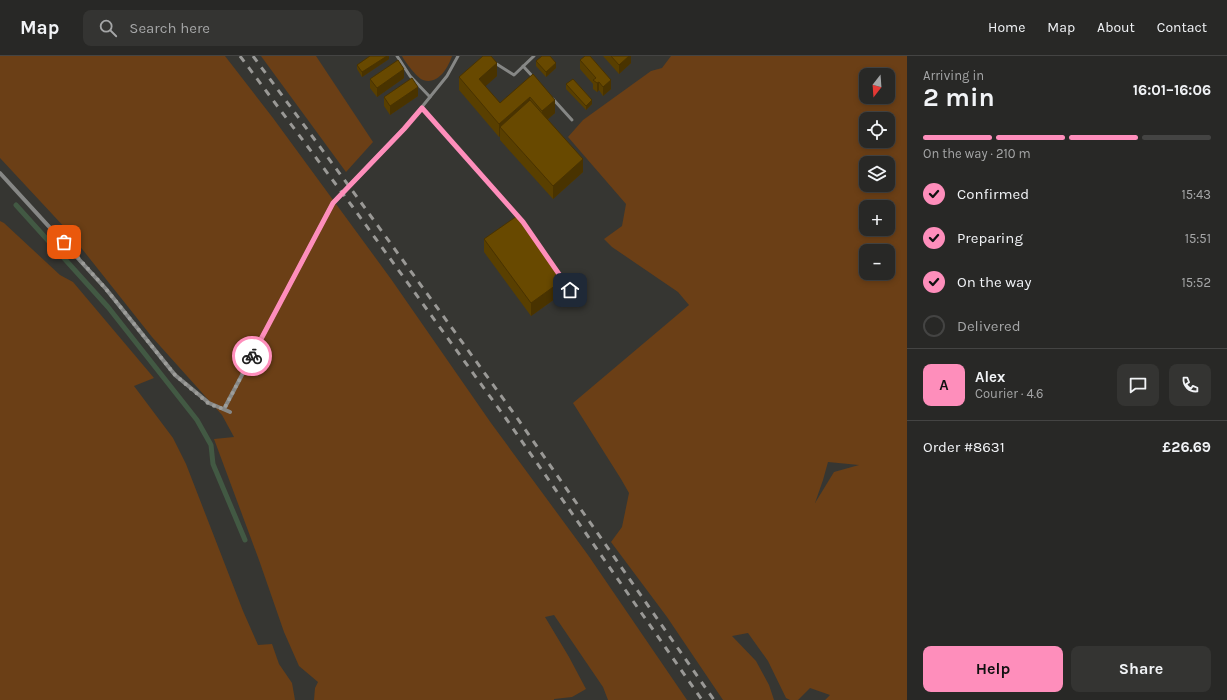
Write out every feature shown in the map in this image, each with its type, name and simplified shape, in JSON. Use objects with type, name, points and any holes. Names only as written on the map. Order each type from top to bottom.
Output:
[{"type":"street","points":[[224,409],[333,203],[404,129]]},
{"type":"street","points":[[0,172],[106,289],[175,375],[209,404],[230,412]]},
{"type":"lane","points":[[397,56],[410,76],[430,97]]},
{"type":"lane","points":[[404,129],[447,76],[458,56]]},
{"type":"lane","points":[[491,60],[514,75],[534,56]]},
{"type":"lane","points":[[523,66],[538,82]]},
{"type":"lane","points":[[552,98],[572,120]]},
{"type":"lane","points":[[422,108],[523,222],[570,290]]},
{"type":"shaded area","points":[[0,56],[225,56],[273,118],[391,279],[491,423],[588,555],[687,700],[608,700],[603,687],[554,615],[545,617],[586,689],[572,697],[554,700],[314,700],[315,688],[318,682],[299,666],[284,632],[214,439],[234,437],[222,415],[152,337],[67,230],[0,158]]},
{"type":"shaded area","points":[[261,56],[316,56],[373,142],[346,172]]},
{"type":"shaded area","points":[[402,56],[452,56],[448,66],[442,74],[438,78],[428,81],[420,79],[408,66]]},
{"type":"shaded area","points":[[671,56],[907,56],[907,700],[825,700],[830,695],[810,688],[798,700],[790,700],[786,698],[768,661],[748,633],[732,636],[756,661],[769,685],[774,700],[723,700],[667,617],[611,542],[622,527],[629,493],[573,403],[689,305],[678,292],[612,247],[604,239],[622,226],[626,204],[568,137],[583,120],[651,71],[662,68]],"holes":[[[828,462],[859,465],[834,472],[815,503]]]},
{"type":"shaded area","points":[[0,221],[60,275],[73,282],[154,378],[134,386],[173,438],[186,464],[243,611],[258,645],[272,644],[279,664],[292,683],[295,700],[0,700]]},
{"type":"building","points":[[370,56],[387,56],[362,72],[357,65]]},
{"type":"building","points":[[483,56],[491,56],[497,63],[479,79],[500,103],[533,74],[555,100],[542,111],[530,97],[499,124],[459,77]]},
{"type":"building","points":[[542,56],[550,56],[556,63],[546,72],[536,61]]},
{"type":"building","points":[[585,56],[590,56],[611,80],[603,87],[599,82],[597,83],[593,80],[596,78],[580,60]]},
{"type":"building","points":[[611,56],[629,56],[619,65]]},
{"type":"building","points":[[398,60],[404,69],[377,88],[370,79]]},
{"type":"building","points":[[412,78],[418,87],[390,106],[384,97]]},
{"type":"building","points":[[573,79],[592,100],[586,106],[566,84]]},
{"type":"building","points":[[530,100],[583,159],[553,186],[500,127]]},
{"type":"building","points":[[517,216],[563,280],[531,303],[484,239]]},
{"type":"waterway","points":[[16,205],[108,307],[197,420],[211,445],[213,464],[245,540]]},
{"type":"railway","points":[[240,56],[352,206],[507,420],[702,700]]},
{"type":"railway","points":[[253,56],[515,415],[714,700]]},
{"type":"way so far","points":[[64,242],[106,289],[175,375],[209,404],[224,409],[252,356]]},
{"type":"route","points":[[252,356],[333,203],[404,129],[422,108],[523,222],[570,290]]}]
